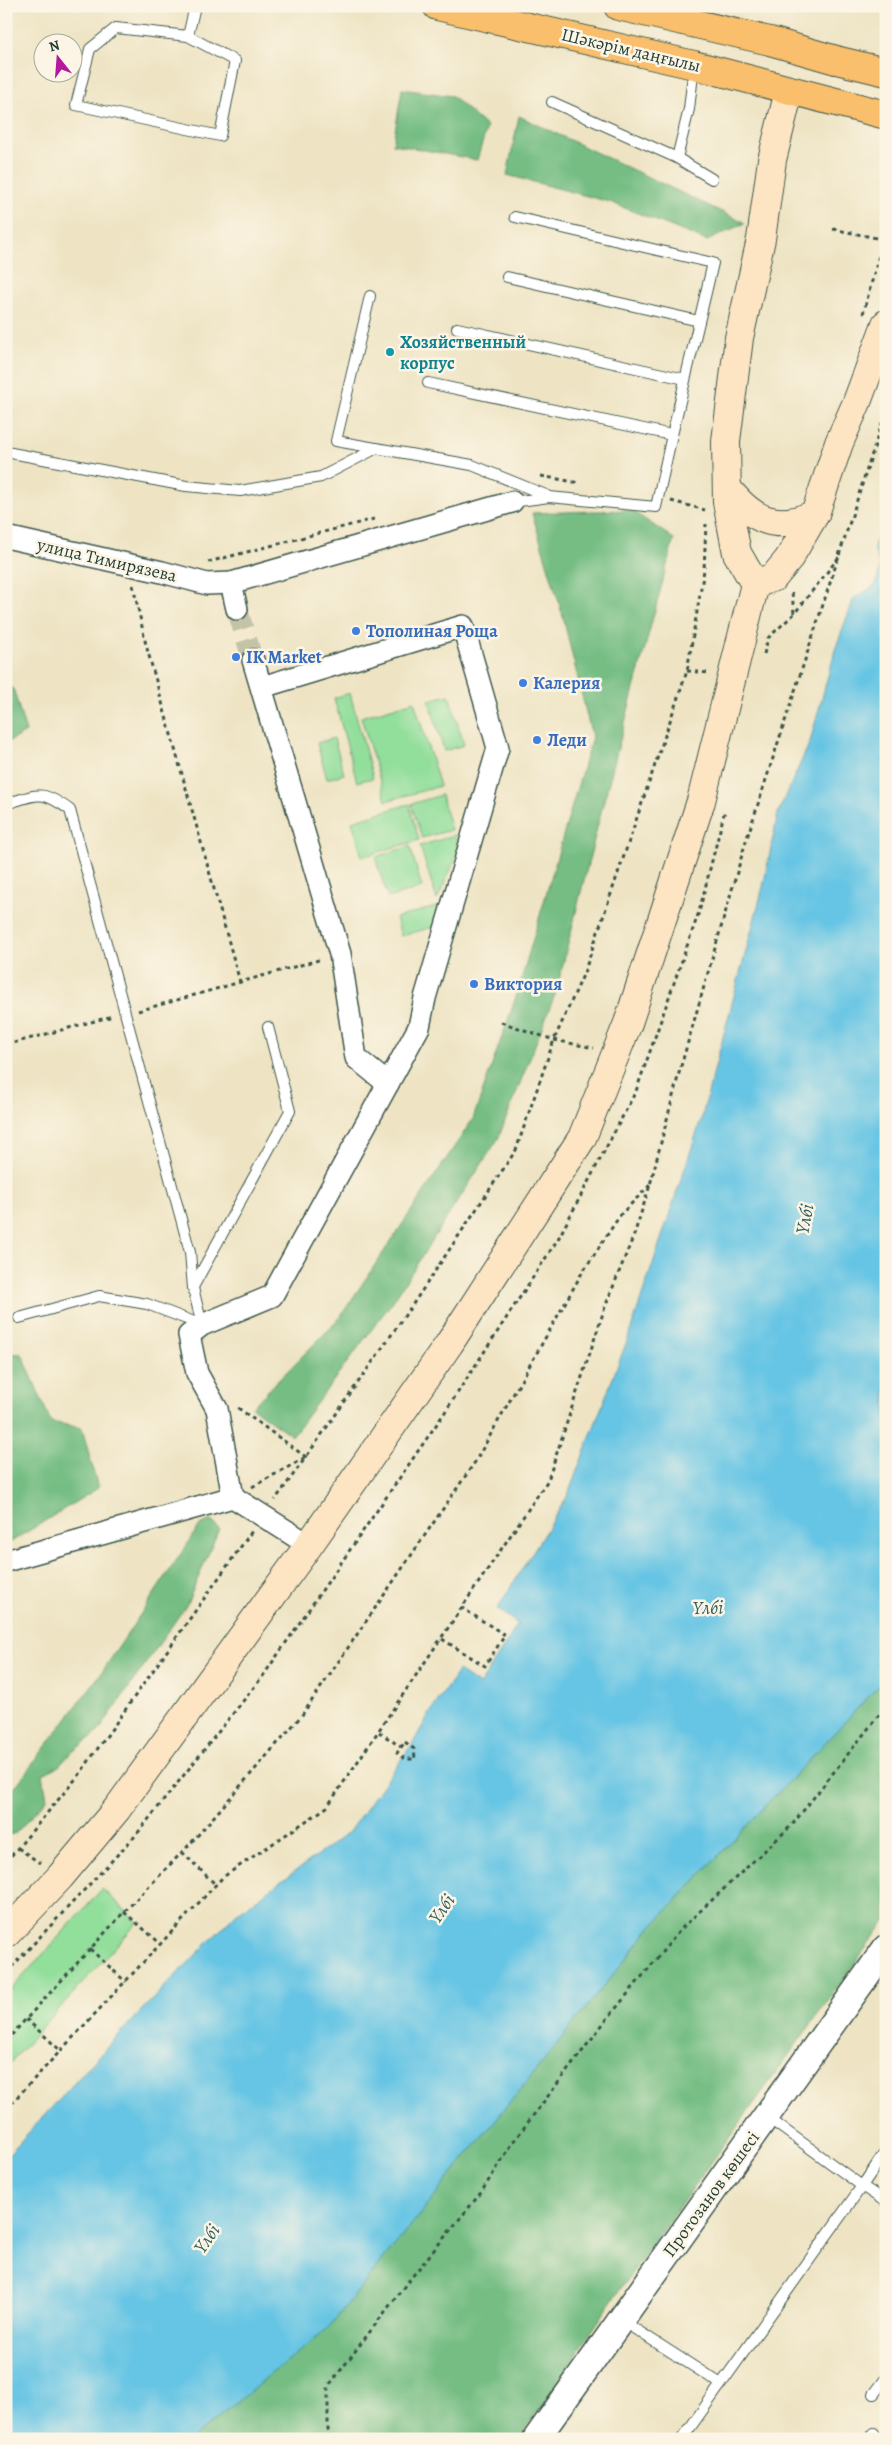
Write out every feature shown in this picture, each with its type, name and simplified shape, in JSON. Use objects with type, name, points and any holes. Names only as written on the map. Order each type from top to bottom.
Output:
[{"type":"main road","name":"Шәкәрім даңғылы","points":[[437,6],[517,15],[789,91],[886,115]]},
{"type":"main road","points":[[618,6],[770,41],[886,72]]},
{"type":"main road","points":[[6,1934],[60,1877],[117,1810],[310,1545],[449,1344],[582,1138],[631,1014],[701,801],[755,584],[737,553],[727,488],[726,441],[739,338],[761,239],[772,160],[789,91]]},
{"type":"main road","points":[[755,584],[774,577],[788,560],[815,514],[838,443],[857,402],[874,322]]},
{"type":"main road","points":[[727,488],[751,514],[766,521],[783,523],[800,521],[815,514]]},
{"type":"street","name":"улица Тимирязева","points":[[6,537],[207,584],[231,583],[512,502]]},
{"type":"street","points":[[231,583],[237,609]]},
{"type":"street","points":[[262,688],[463,626],[498,748],[425,998],[419,1026],[272,1296],[202,1325],[189,1335],[197,1372],[217,1409],[233,1497],[310,1545]]},
{"type":"street","points":[[253,660],[340,954],[356,1058],[388,1084]]},
{"type":"street","points":[[6,1561],[233,1497]]},
{"type":"street","name":"Протозанов көшесі","points":[[536,2439],[886,1948]]},
{"type":"street","points":[[546,2439],[555,2412]]},
{"type":"lane","points":[[188,36],[195,6]]},
{"type":"lane","points":[[116,28],[188,36],[235,60],[220,136],[76,105],[90,48],[116,28]]},
{"type":"lane","points":[[677,158],[689,109],[694,65]]},
{"type":"lane","points":[[552,102],[677,158],[712,179]]},
{"type":"lane","points":[[512,502],[549,497],[656,507],[713,263],[515,218]]},
{"type":"lane","points":[[507,277],[699,321]]},
{"type":"lane","points":[[370,296],[336,441],[472,465],[549,497]]},
{"type":"lane","points":[[457,328],[686,379]]},
{"type":"lane","points":[[428,383],[672,435]]},
{"type":"lane","points":[[6,452],[186,486],[240,491],[321,477],[377,448]]},
{"type":"lane","points":[[6,804],[39,794],[53,797],[70,810],[190,1252],[192,1288],[202,1325]]},
{"type":"lane","points":[[192,1288],[290,1111],[268,1027]]},
{"type":"lane","points":[[19,1318],[99,1296],[147,1304],[202,1325]]},
{"type":"lane","points":[[766,2117],[886,2202]]},
{"type":"lane","points":[[682,2439],[886,2151]]},
{"type":"lane","points":[[621,2320],[721,2384]]},
{"type":"lane","points":[[874,2394],[886,2378]]},
{"type":"path","points":[[6,27],[11,6]]},
{"type":"path","points":[[833,229],[886,240]]},
{"type":"path","points":[[874,322],[886,230]]},
{"type":"path","points":[[6,2109],[223,1877],[327,1807],[548,1480],[605,1308],[634,1235],[650,1185],[679,1073],[746,841],[841,555],[886,411]]},
{"type":"path","points":[[6,1862],[79,1775],[306,1458],[415,1302],[516,1150],[554,1040],[584,973],[687,671],[704,570],[707,538]]},
{"type":"path","points":[[762,663],[768,638],[794,614],[841,555]]},
{"type":"path","points":[[128,564],[146,645],[240,982]]},
{"type":"path","points":[[6,1045],[126,1014],[340,954]]},
{"type":"path","points":[[501,1022],[554,1040],[616,1054],[646,1064]]},
{"type":"path","points":[[6,2041],[124,1912],[182,1852],[302,1715],[475,1462],[582,1273],[621,1214],[650,1185]]},
{"type":"path","points":[[234,1405],[306,1458]]},
{"type":"path","points":[[233,1497],[306,1458]]},
{"type":"path","points":[[442,1639],[485,1666],[495,1651],[505,1635],[462,1608]]},
{"type":"path","points":[[331,2439],[328,2430],[328,2387],[406,2284],[480,2194],[516,2138],[603,2024],[681,1929],[792,1826],[886,1706]]},
{"type":"path","points":[[379,1732],[401,1747]]},
{"type":"path","points":[[404,1742],[409,1745],[414,1749],[416,1758],[405,1759],[397,1753],[401,1747],[404,1742]]},
{"type":"path","points":[[182,1852],[216,1885]]},
{"type":"path","points":[[124,1912],[161,1944]]},
{"type":"path","points":[[90,1949],[126,1982]]},
{"type":"path","points":[[26,2019],[61,2051]]},
{"type":"green space","points":[[402,89],[452,96],[487,127],[477,160],[393,144]]},
{"type":"green space","points":[[519,116],[745,223],[707,241],[610,202],[507,175]]},
{"type":"green space","points":[[631,510],[674,539],[602,808],[556,992],[498,1139],[393,1301],[292,1436],[252,1407],[338,1320],[473,1119],[517,994],[592,737],[562,613],[532,513]]},
{"type":"green space","points":[[6,687],[13,688],[26,732],[6,743]]},
{"type":"green space","points":[[350,693],[373,778],[357,782],[334,698]]},
{"type":"green space","points":[[449,695],[464,745],[444,751],[429,700]]},
{"type":"green space","points":[[414,701],[440,786],[386,801],[361,717]]},
{"type":"green space","points":[[334,738],[344,774],[327,779],[317,743]]},
{"type":"green space","points":[[441,795],[451,830],[422,838],[411,804]]},
{"type":"green space","points":[[409,804],[419,840],[362,857],[352,821]]},
{"type":"green space","points":[[455,835],[459,851],[437,900],[420,846]]},
{"type":"green space","points":[[410,846],[422,888],[388,898],[375,857]]},
{"type":"green space","points":[[439,906],[444,924],[401,936],[396,918]]},
{"type":"green space","points":[[6,1353],[22,1354],[51,1422],[82,1428],[98,1488],[6,1545]]},
{"type":"green space","points":[[211,1520],[219,1529],[187,1604],[98,1732],[71,1753],[59,1766],[43,1774],[47,1799],[16,1833],[6,1836],[6,1799],[102,1672],[200,1525]]},
{"type":"green space","points":[[886,1678],[886,1920],[621,2288],[519,2439],[192,2439],[329,2327],[652,1926]]},
{"type":"green space","points":[[102,1889],[138,1922],[6,2067],[6,1995]]},
{"type":"water","name":"Үлбі","points":[[886,509],[886,1678],[652,1926],[329,2327],[192,2439],[6,2439],[6,2157],[137,2015],[236,1914],[348,1833],[413,1743],[458,1671],[480,1685],[518,1624],[497,1609],[567,1497],[627,1341],[701,1120],[763,887],[778,813],[810,742],[835,650],[854,598],[876,585],[880,567],[874,547]]},
{"type":"tunnel","points":[[237,609],[253,660]]},
{"type":"place","name":"Хозяйственный корпус","points":[[390,352]]},
{"type":"place","name":"Тополиная Роща","points":[[356,631]]},
{"type":"place","name":"IK Market","points":[[236,657]]},
{"type":"place","name":"Калерия","points":[[523,683]]},
{"type":"place","name":"Леди","points":[[537,740]]},
{"type":"place","name":"Виктория","points":[[474,984]]}]
